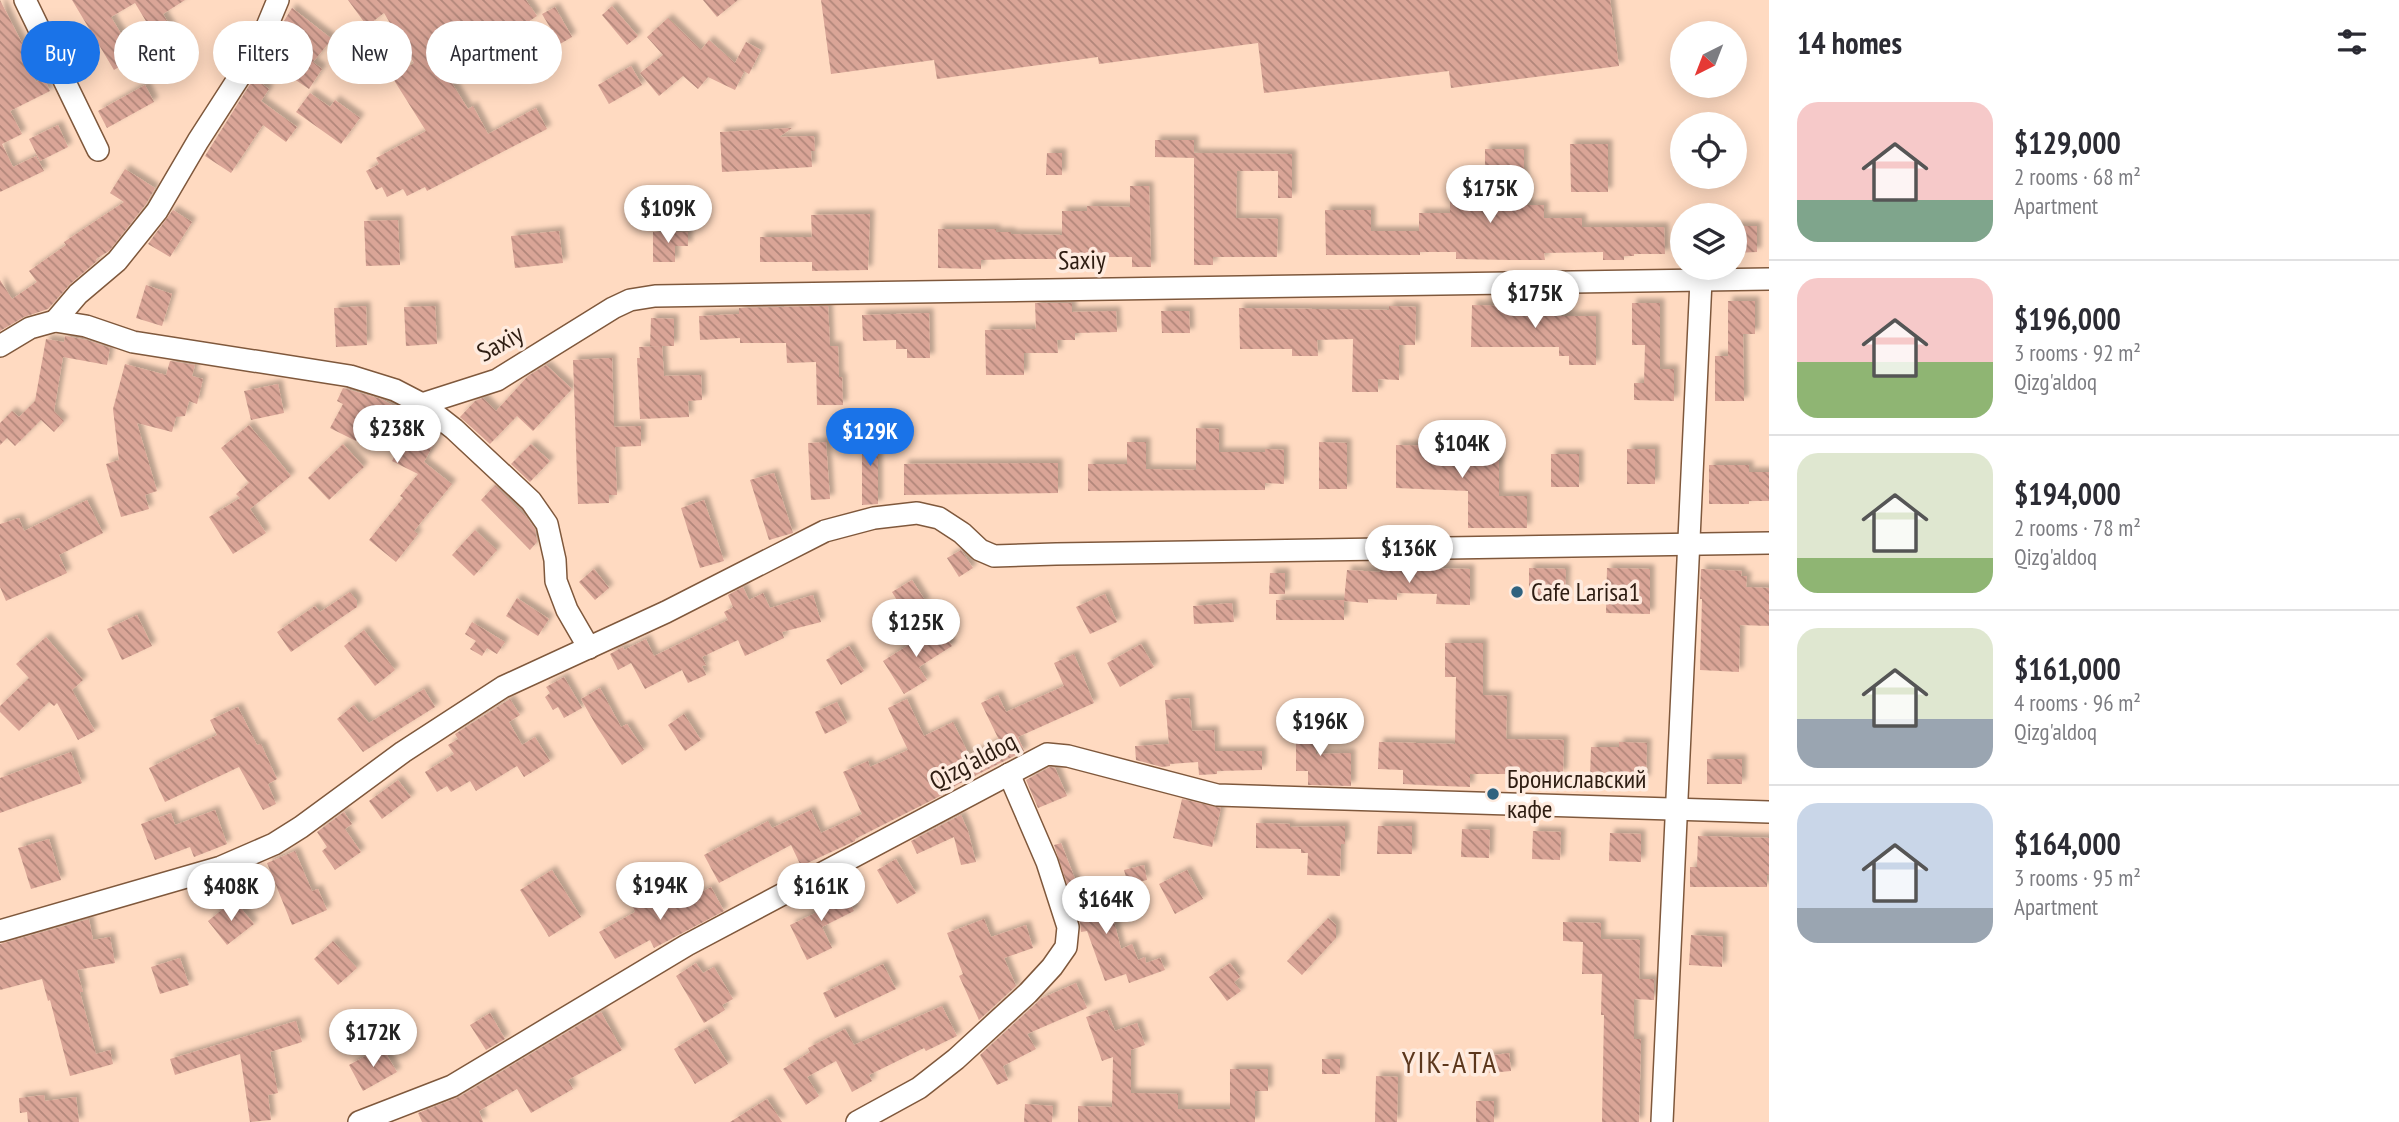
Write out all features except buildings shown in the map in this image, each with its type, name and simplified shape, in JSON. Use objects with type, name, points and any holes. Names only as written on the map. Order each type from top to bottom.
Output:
[{"type":"street","points":[[25,0],[98,150]]},
{"type":"street","points":[[55,321],[78,294],[124,253],[157,211],[258,48],[278,0]]},
{"type":"street","name":"Saxiy","points":[[1747,279],[1769,279]]},
{"type":"street","name":"Saxiy","points":[[422,404],[497,380],[613,308],[630,300],[654,296],[1670,280]]},
{"type":"street","points":[[1662,1122],[1701,280]]},
{"type":"street","points":[[0,346],[30,328],[55,321],[86,326],[133,342],[350,376],[395,390],[422,404],[454,429],[531,501],[547,524],[555,560],[556,582],[567,610],[589,648]]},
{"type":"street","points":[[0,931],[221,867],[274,844],[402,752],[503,687],[666,612],[825,531],[874,519],[918,513],[939,518],[962,533],[979,550],[994,556],[1769,543]]},
{"type":"street","name":"Qizg'aldoq","points":[[359,1122],[452,1086],[687,945],[1047,754],[1068,756],[1217,795],[1769,812]]},
{"type":"street","points":[[857,1122],[919,1088],[956,1059],[1028,993],[1066,947],[1068,927],[1047,862],[1009,774]]},
{"type":"place","name":"Cafe Larisa1","points":[[1517,592]]},
{"type":"place","name":"Брониславский кафе","points":[[1493,794]]},
{"type":"district","name":"YIK-АTA","points":[[1450,1063]]}]
